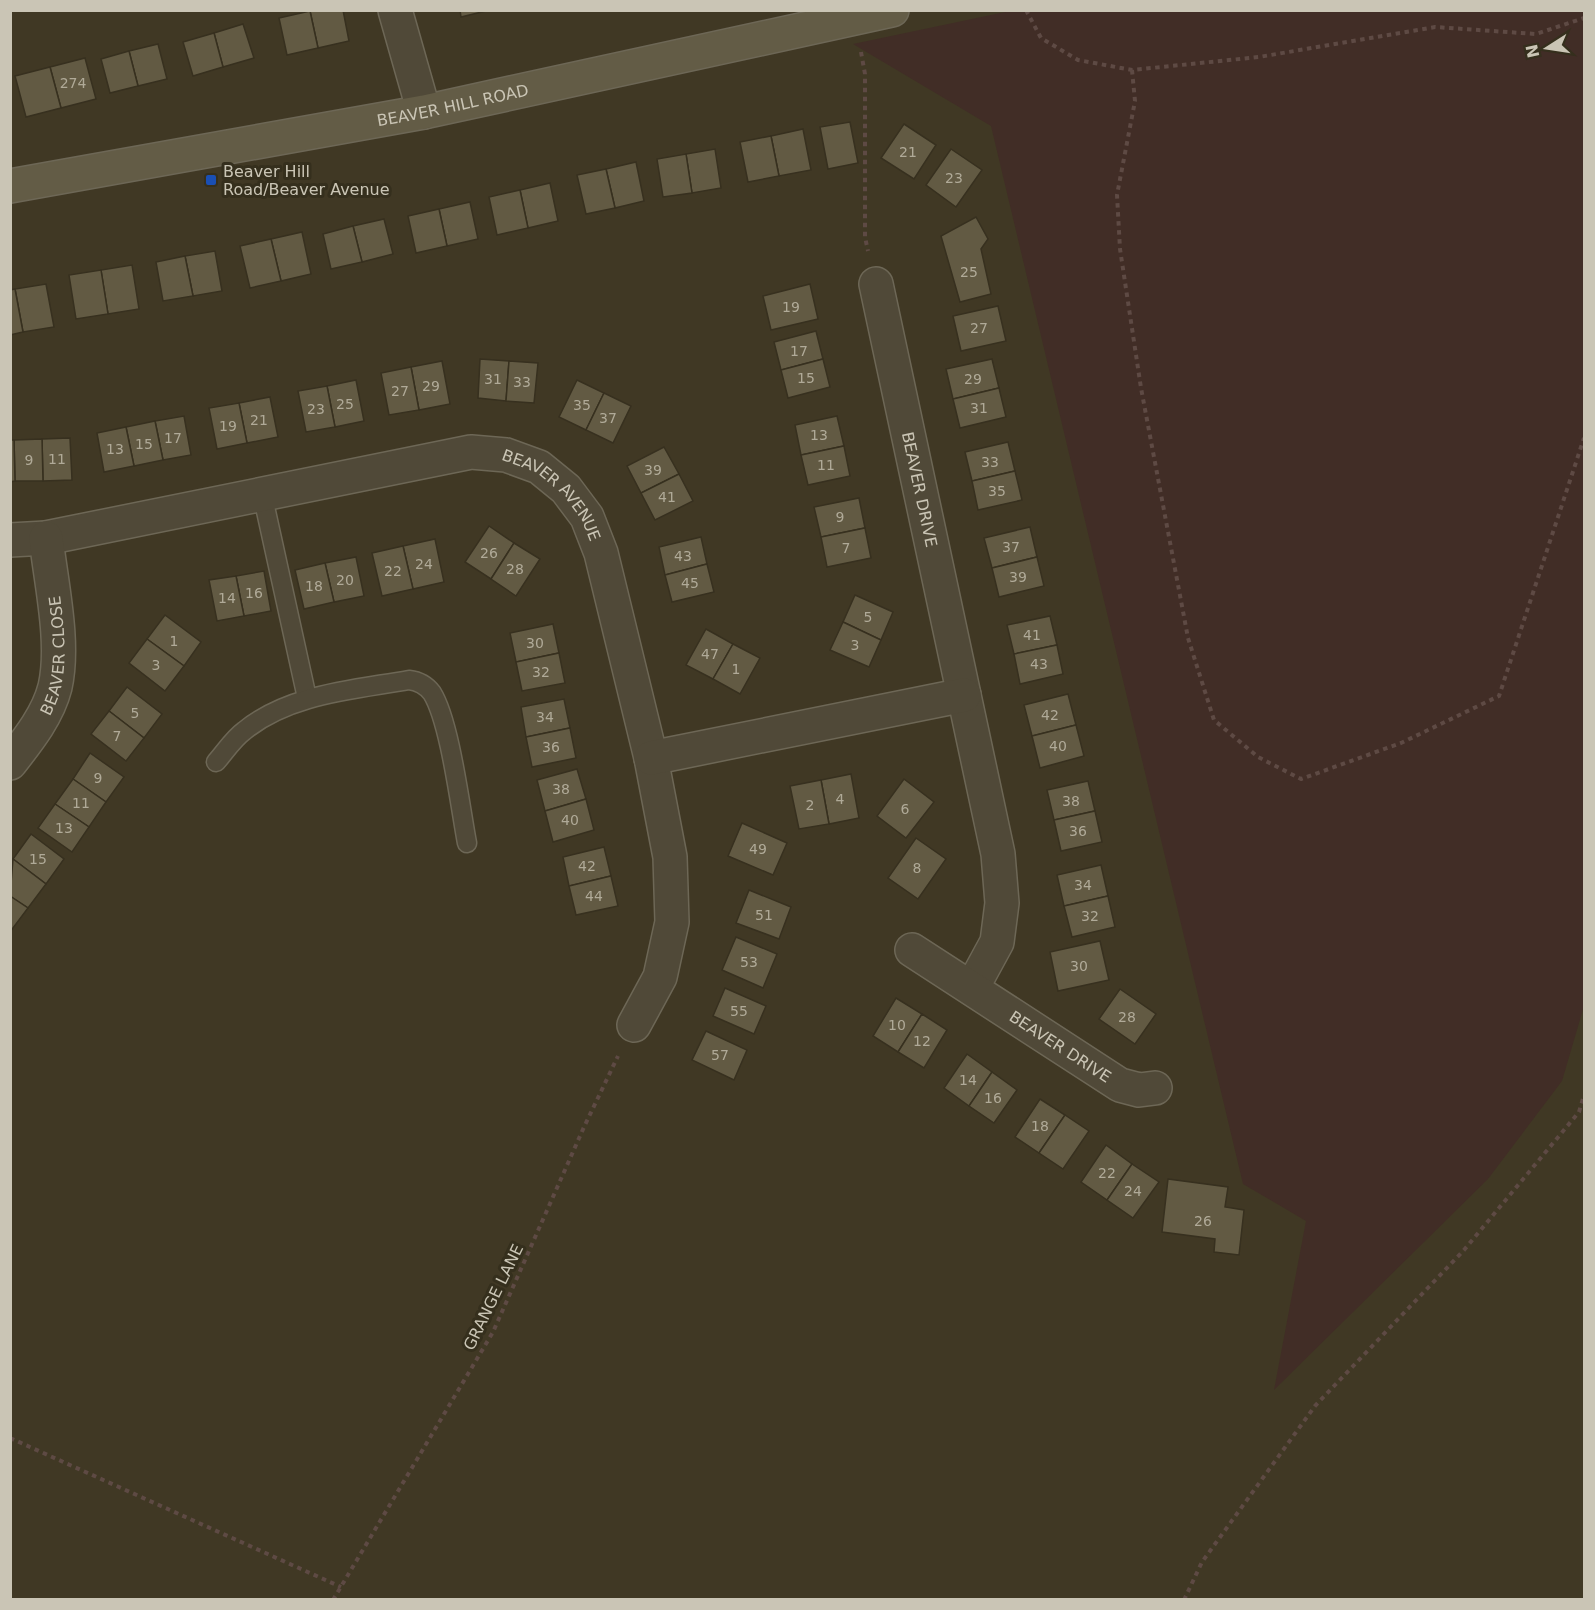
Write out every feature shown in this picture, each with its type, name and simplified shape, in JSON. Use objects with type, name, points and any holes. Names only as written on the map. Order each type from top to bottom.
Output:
[{"type":"main road","name":"BEAVER HILL ROAD","points":[[10,186],[424,112],[892,10]]},
{"type":"street","points":[[395,10],[424,112]]},
{"type":"street","name":"BEAVER DRIVE","points":[[876,284],[998,854],[1002,903],[997,942],[972,988]]},
{"type":"street","name":"BEAVER AVENUE","points":[[10,540],[46,538],[471,452],[506,455],[539,468],[566,489],[587,517],[598,544],[651,758],[670,857],[672,922],[660,977],[634,1025]]},
{"type":"street","name":"BEAVER CLOSE","points":[[10,763],[42,719],[54,687],[59,654],[46,538]]},
{"type":"street","points":[[651,758],[964,695]]},
{"type":"street","name":"BEAVER DRIVE","points":[[912,950],[1120,1085],[1139,1090],[1155,1088]]},
{"type":"lane","points":[[262,493],[307,698]]},
{"type":"lane","points":[[216,762],[243,731],[268,715],[307,698],[409,680],[420,682],[431,692],[441,717],[467,843]]},
{"type":"path","points":[[1026,10],[1041,38],[1078,60],[1132,70],[1258,57],[1435,27],[1536,34],[1584,18]]},
{"type":"path","points":[[855,19],[865,74],[865,237],[876,284]]},
{"type":"path","points":[[1132,70],[1135,101],[1117,195],[1120,249],[1141,388],[1188,638],[1194,658],[1214,720],[1258,757],[1301,778],[1401,743],[1499,696],[1584,438]]},
{"type":"path","name":"GRANGE LANE","points":[[333,1599],[493,1332],[584,1127],[634,1025]]},
{"type":"path","points":[[1184,1599],[1202,1562],[1315,1406],[1464,1250],[1579,1112],[1584,1095]]},
{"type":"path","points":[[10,1438],[341,1587]]},
{"type":"shaded area","points":[[1010,11],[1584,11],[1584,1006],[1562,1081],[1488,1179],[1274,1390],[1306,1221],[1243,1184],[991,126],[853,44]]},
{"type":"building","points":[[343,10],[349,41],[318,48],[310,11]]},
{"type":"building","points":[[460,10],[490,10],[461,17]]},
{"type":"building","points":[[310,11],[318,48],[287,55],[279,18]]},
{"type":"building","points":[[243,24],[254,58],[223,67],[214,33]]},
{"type":"building","points":[[214,33],[223,67],[193,76],[183,42]]},
{"type":"building","points":[[158,44],[167,79],[138,86],[129,51]]},
{"type":"building","points":[[129,51],[138,86],[110,93],[101,59]]},
{"type":"building","points":[[85,58],[96,99],[61,108],[50,67]]},
{"type":"building","points":[[50,67],[61,108],[26,117],[15,76]]},
{"type":"building","points":[[850,122],[858,163],[828,169],[820,127]]},
{"type":"building","points":[[904,124],[936,145],[914,179],[881,158]]},
{"type":"building","points":[[803,129],[811,170],[779,176],[771,136]]},
{"type":"building","points":[[771,136],[779,176],[748,182],[740,142]]},
{"type":"building","points":[[715,149],[721,188],[692,193],[686,154]]},
{"type":"building","points":[[951,149],[982,170],[956,207],[926,185]]},
{"type":"building","points":[[686,154],[692,193],[663,197],[657,159]]},
{"type":"building","points":[[636,162],[644,201],[615,208],[606,169]]},
{"type":"building","points":[[606,169],[615,208],[586,214],[577,175]]},
{"type":"building","points":[[550,183],[558,221],[528,228],[520,190]]},
{"type":"building","points":[[520,190],[528,228],[497,235],[489,197]]},
{"type":"building","points":[[470,202],[478,239],[447,246],[439,209]]},
{"type":"building","points":[[439,209],[447,246],[416,253],[408,216]]},
{"type":"building","points":[[976,217],[988,239],[981,249],[991,294],[960,302],[941,236]]},
{"type":"building","points":[[384,219],[393,254],[362,262],[353,226]]},
{"type":"building","points":[[353,226],[362,262],[331,269],[323,234]]},
{"type":"building","points":[[302,232],[311,274],[281,281],[271,239]]},
{"type":"building","points":[[271,239],[281,281],[250,288],[240,246]]},
{"type":"building","points":[[215,251],[222,291],[193,296],[185,256]]},
{"type":"building","points":[[185,256],[193,296],[163,301],[156,262]]},
{"type":"building","points":[[132,265],[139,309],[108,314],[101,270]]},
{"type":"building","points":[[101,270],[108,314],[76,319],[69,275]]},
{"type":"building","points":[[46,284],[54,327],[23,332],[15,289]]},
{"type":"building","points":[[810,284],[818,319],[771,330],[763,296]]},
{"type":"building","points":[[15,289],[23,332],[10,335],[10,290]]},
{"type":"building","points":[[998,306],[1006,341],[961,351],[953,316]]},
{"type":"building","points":[[816,331],[823,359],[781,370],[774,342]]},
{"type":"building","points":[[480,359],[509,361],[506,401],[478,398]]},
{"type":"building","points":[[823,359],[830,387],[788,398],[781,370]]},
{"type":"building","points":[[992,359],[999,388],[953,399],[946,369]]},
{"type":"building","points":[[442,361],[450,404],[419,410],[411,367]]},
{"type":"building","points":[[509,361],[538,363],[534,403],[506,401]]},
{"type":"building","points":[[411,367],[419,410],[389,415],[381,373]]},
{"type":"building","points":[[356,380],[364,421],[335,427],[327,386]]},
{"type":"building","points":[[577,380],[604,393],[586,430],[559,417]]},
{"type":"building","points":[[327,386],[335,427],[306,432],[298,391]]},
{"type":"building","points":[[999,388],[1006,417],[960,428],[953,399]]},
{"type":"building","points":[[604,393],[631,406],[613,443],[586,430]]},
{"type":"building","points":[[270,397],[278,437],[247,443],[239,403]]},
{"type":"building","points":[[239,403],[247,443],[217,449],[209,408]]},
{"type":"building","points":[[184,416],[191,455],[163,460],[155,421]]},
{"type":"building","points":[[837,416],[844,446],[801,455],[795,425]]},
{"type":"building","points":[[155,421],[163,460],[134,466],[126,427]]},
{"type":"building","points":[[126,427],[134,466],[104,472],[97,433]]},
{"type":"building","points":[[70,438],[72,480],[43,481],[42,439]]},
{"type":"building","points":[[42,439],[43,481],[15,481],[14,440]]},
{"type":"building","points":[[10,440],[14,440],[15,481],[10,482]]},
{"type":"building","points":[[1008,442],[1015,471],[972,481],[965,452]]},
{"type":"building","points":[[844,446],[850,476],[808,485],[801,455]]},
{"type":"building","points":[[664,447],[679,474],[641,493],[627,466]]},
{"type":"building","points":[[1015,471],[1022,500],[978,510],[972,481]]},
{"type":"building","points":[[679,474],[693,501],[655,520],[641,493]]},
{"type":"building","points":[[859,498],[865,528],[821,537],[814,507]]},
{"type":"building","points":[[489,526],[514,543],[491,579],[465,562]]},
{"type":"building","points":[[1030,527],[1037,557],[992,568],[984,538]]},
{"type":"building","points":[[865,528],[871,558],[827,567],[821,537]]},
{"type":"building","points":[[701,537],[707,564],[665,575],[659,547]]},
{"type":"building","points":[[435,539],[444,582],[413,589],[403,546]]},
{"type":"building","points":[[514,543],[540,559],[516,596],[491,579]]},
{"type":"building","points":[[403,546],[413,589],[382,596],[372,553]]},
{"type":"building","points":[[356,557],[364,596],[334,602],[325,563]]},
{"type":"building","points":[[1037,557],[1044,586],[999,597],[992,568]]},
{"type":"building","points":[[325,563],[334,602],[304,609],[295,570]]},
{"type":"building","points":[[707,564],[714,592],[672,602],[665,575]]},
{"type":"building","points":[[264,571],[271,611],[244,616],[236,576]]},
{"type":"building","points":[[236,576],[244,616],[217,621],[209,580]]},
{"type":"building","points":[[855,595],[893,612],[881,640],[843,622]]},
{"type":"building","points":[[165,615],[201,642],[184,666],[147,639]]},
{"type":"building","points":[[1050,616],[1057,645],[1014,654],[1007,625]]},
{"type":"building","points":[[843,622],[881,640],[869,667],[830,650]]},
{"type":"building","points":[[553,624],[559,653],[516,662],[510,633]]},
{"type":"building","points":[[706,629],[733,644],[713,679],[686,665]]},
{"type":"building","points":[[147,639],[184,666],[165,691],[129,663]]},
{"type":"building","points":[[733,644],[760,658],[740,694],[713,679]]},
{"type":"building","points":[[1057,645],[1063,674],[1020,684],[1014,654]]},
{"type":"building","points":[[559,653],[565,683],[522,691],[516,662]]},
{"type":"building","points":[[127,687],[162,714],[144,738],[109,711]]},
{"type":"building","points":[[1068,694],[1076,725],[1032,736],[1024,705]]},
{"type":"building","points":[[564,699],[570,728],[526,737],[521,707]]},
{"type":"building","points":[[109,711],[144,738],[126,761],[91,734]]},
{"type":"building","points":[[1076,725],[1084,756],[1040,768],[1032,736]]},
{"type":"building","points":[[570,728],[576,758],[532,767],[526,737]]},
{"type":"building","points":[[90,753],[124,777],[106,802],[73,779]]},
{"type":"building","points":[[577,769],[586,799],[545,811],[537,780]]},
{"type":"building","points":[[851,774],[859,818],[829,824],[821,780]]},
{"type":"building","points":[[73,779],[106,802],[89,827],[55,804]]},
{"type":"building","points":[[904,779],[934,802],[906,838],[877,816]]},
{"type":"building","points":[[821,780],[829,824],[799,829],[790,786]]},
{"type":"building","points":[[1088,781],[1095,811],[1054,820],[1047,790]]},
{"type":"building","points":[[586,799],[594,830],[553,842],[545,811]]},
{"type":"building","points":[[55,804],[89,827],[72,852],[38,828]]},
{"type":"building","points":[[1095,811],[1102,842],[1061,851],[1054,820]]},
{"type":"building","points":[[742,823],[787,843],[773,875],[728,856]]},
{"type":"building","points":[[31,834],[64,859],[46,884],[13,859]]},
{"type":"building","points":[[916,838],[946,859],[918,899],[888,878]]},
{"type":"building","points":[[604,847],[611,876],[569,886],[563,857]]},
{"type":"building","points":[[13,859],[46,884],[28,908],[10,896]]},
{"type":"building","points":[[1101,865],[1108,896],[1064,906],[1057,875]]},
{"type":"building","points":[[611,876],[618,906],[576,915],[569,886]]},
{"type":"building","points":[[749,890],[791,907],[779,939],[736,923]]},
{"type":"building","points":[[10,896],[28,908],[10,932]]},
{"type":"building","points":[[1108,896],[1115,927],[1072,937],[1064,906]]},
{"type":"building","points":[[736,937],[777,954],[763,988],[722,970]]},
{"type":"building","points":[[1100,941],[1109,980],[1058,991],[1050,952]]},
{"type":"building","points":[[725,988],[766,1006],[754,1034],[713,1016]]},
{"type":"building","points":[[1120,989],[1156,1014],[1135,1044],[1099,1019]]},
{"type":"building","points":[[896,998],[922,1014],[898,1052],[873,1036]]},
{"type":"building","points":[[922,1014],[947,1030],[924,1068],[898,1052]]},
{"type":"building","points":[[706,1031],[747,1050],[734,1080],[692,1060]]},
{"type":"building","points":[[967,1054],[992,1072],[969,1106],[944,1088]]},
{"type":"building","points":[[992,1072],[1017,1090],[994,1123],[969,1106]]},
{"type":"building","points":[[1040,1099],[1065,1115],[1039,1153],[1015,1137]]},
{"type":"building","points":[[1065,1115],[1089,1131],[1063,1169],[1039,1153]]},
{"type":"building","points":[[1106,1145],[1132,1164],[1107,1200],[1081,1182]]},
{"type":"building","points":[[1132,1164],[1159,1182],[1133,1218],[1107,1200]]},
{"type":"building","points":[[1168,1179],[1228,1187],[1225,1207],[1244,1210],[1239,1255],[1214,1252],[1215,1239],[1162,1232]]},
{"type":"place","name":"Beaver Hill Road/Beaver Avenue","points":[[211,180]]}]
